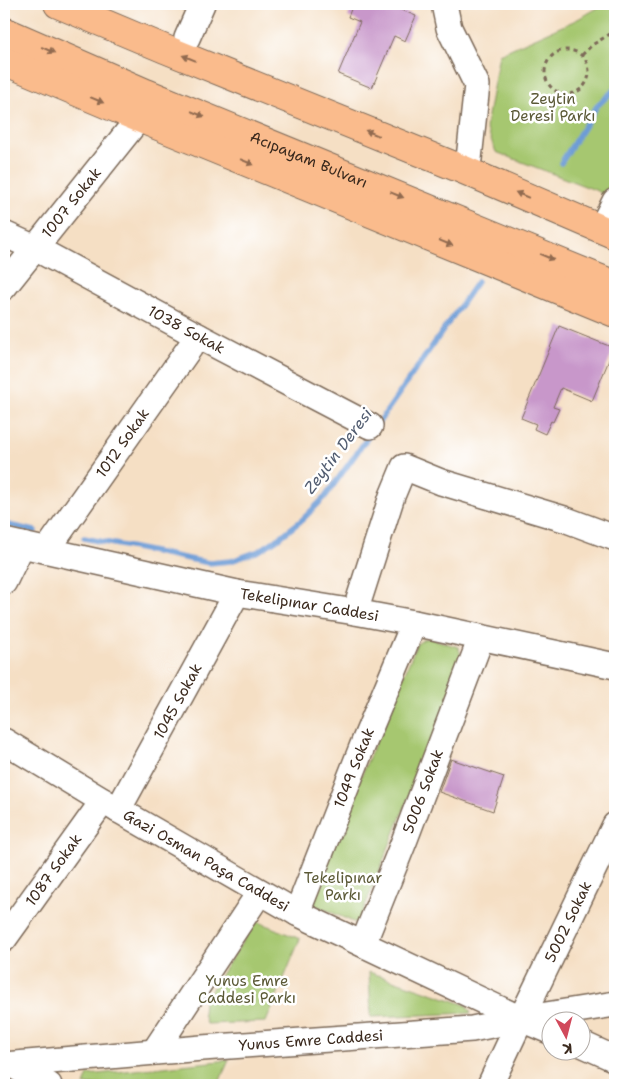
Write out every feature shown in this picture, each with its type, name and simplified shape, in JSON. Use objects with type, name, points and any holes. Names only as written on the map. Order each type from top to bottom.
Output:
[{"type":"main road","points":[[58,4],[464,170],[608,232]]},
{"type":"main road","name":"Acıpayam Bulvarı","points":[[4,31],[146,93],[615,285]]},
{"type":"main road","points":[[4,61],[615,312]]},
{"type":"street","points":[[187,38],[202,4]]},
{"type":"street","points":[[444,4],[449,28],[477,85],[469,159],[464,170]]},
{"type":"street","name":"1007 Sokak","points":[[4,288],[139,118]]},
{"type":"street","points":[[608,232],[615,201]]},
{"type":"street","name":"1038 Sokak","points":[[4,234],[36,248],[370,426]]},
{"type":"street","name":"1012 Sokak","points":[[47,550],[198,336]]},
{"type":"street","points":[[355,612],[392,496],[404,467],[441,482],[564,519],[615,538]]},
{"type":"street","points":[[4,582],[13,543]]},
{"type":"street","name":"Tekelipınar Caddesi","points":[[13,543],[237,593],[414,623],[615,666]]},
{"type":"street","name":"1045 Sokak","points":[[111,806],[237,593]]},
{"type":"street","name":"1049 Sokak","points":[[297,913],[362,747],[414,623]]},
{"type":"street","name":"5006 Sokak","points":[[363,944],[481,638]]},
{"type":"street","name":"Gazi Osman Paşa Caddesi","points":[[4,741],[111,806],[297,913],[542,1028]]},
{"type":"street","name":"1087 Sokak","points":[[4,938],[111,806]]},
{"type":"street","name":"5002 Sokak","points":[[490,1085],[615,825]]},
{"type":"street","points":[[154,1052],[260,892]]},
{"type":"street","name":"Yunus Emre Caddesi","points":[[8,1065],[211,1047],[472,1029],[615,1004]]},
{"type":"street","points":[[592,1048],[615,1058]]},
{"type":"street","points":[[8,1065],[49,1085]]},
{"type":"path","points":[[582,55],[592,45],[615,31]]},
{"type":"path","points":[[566,50],[575,51],[582,55],[588,62],[590,70],[589,79],[578,92],[560,93],[547,82],[546,65],[551,57],[558,52],[566,50]]},
{"type":"green space","name":"Zeytin Deresi Parkı","points":[[605,4],[615,4],[615,201],[595,190],[496,152],[486,127],[499,54],[576,20]]},
{"type":"green space","name":"Tekelipınar Parkı","points":[[430,638],[458,647],[461,656],[461,666],[358,924],[308,902],[417,644],[424,639]]},
{"type":"green space","name":"Yunus Emre Caddesi Parkı","points":[[256,921],[300,939],[266,1022],[206,1024],[203,1013],[204,1001]]},
{"type":"green space","points":[[369,972],[466,1005],[471,1013],[371,1017]]},
{"type":"green space","points":[[229,1060],[218,1085],[84,1085],[88,1075]]},
{"type":"building","points":[[353,4],[387,4],[416,16],[405,41],[394,36],[372,88],[338,74],[360,22],[348,17]]},
{"type":"building","points":[[559,326],[614,348],[592,401],[561,388],[553,407],[559,409],[545,434],[534,429],[536,424],[521,418]]},
{"type":"building","points":[[451,759],[504,777],[493,811],[439,792]]},
{"type":"waterway","name":"Zeytin Deresi","points":[[561,163],[597,106],[615,89]]},
{"type":"waterway","name":"Zeytin Deresi","points":[[377,425],[477,282]]},
{"type":"waterway","name":"Zeytin Deresi","points":[[84,538],[209,563],[231,561],[259,551],[302,520],[325,497],[371,433]]},
{"type":"waterway","name":"Zeytin Deresi","points":[[4,524],[35,531]]}]
